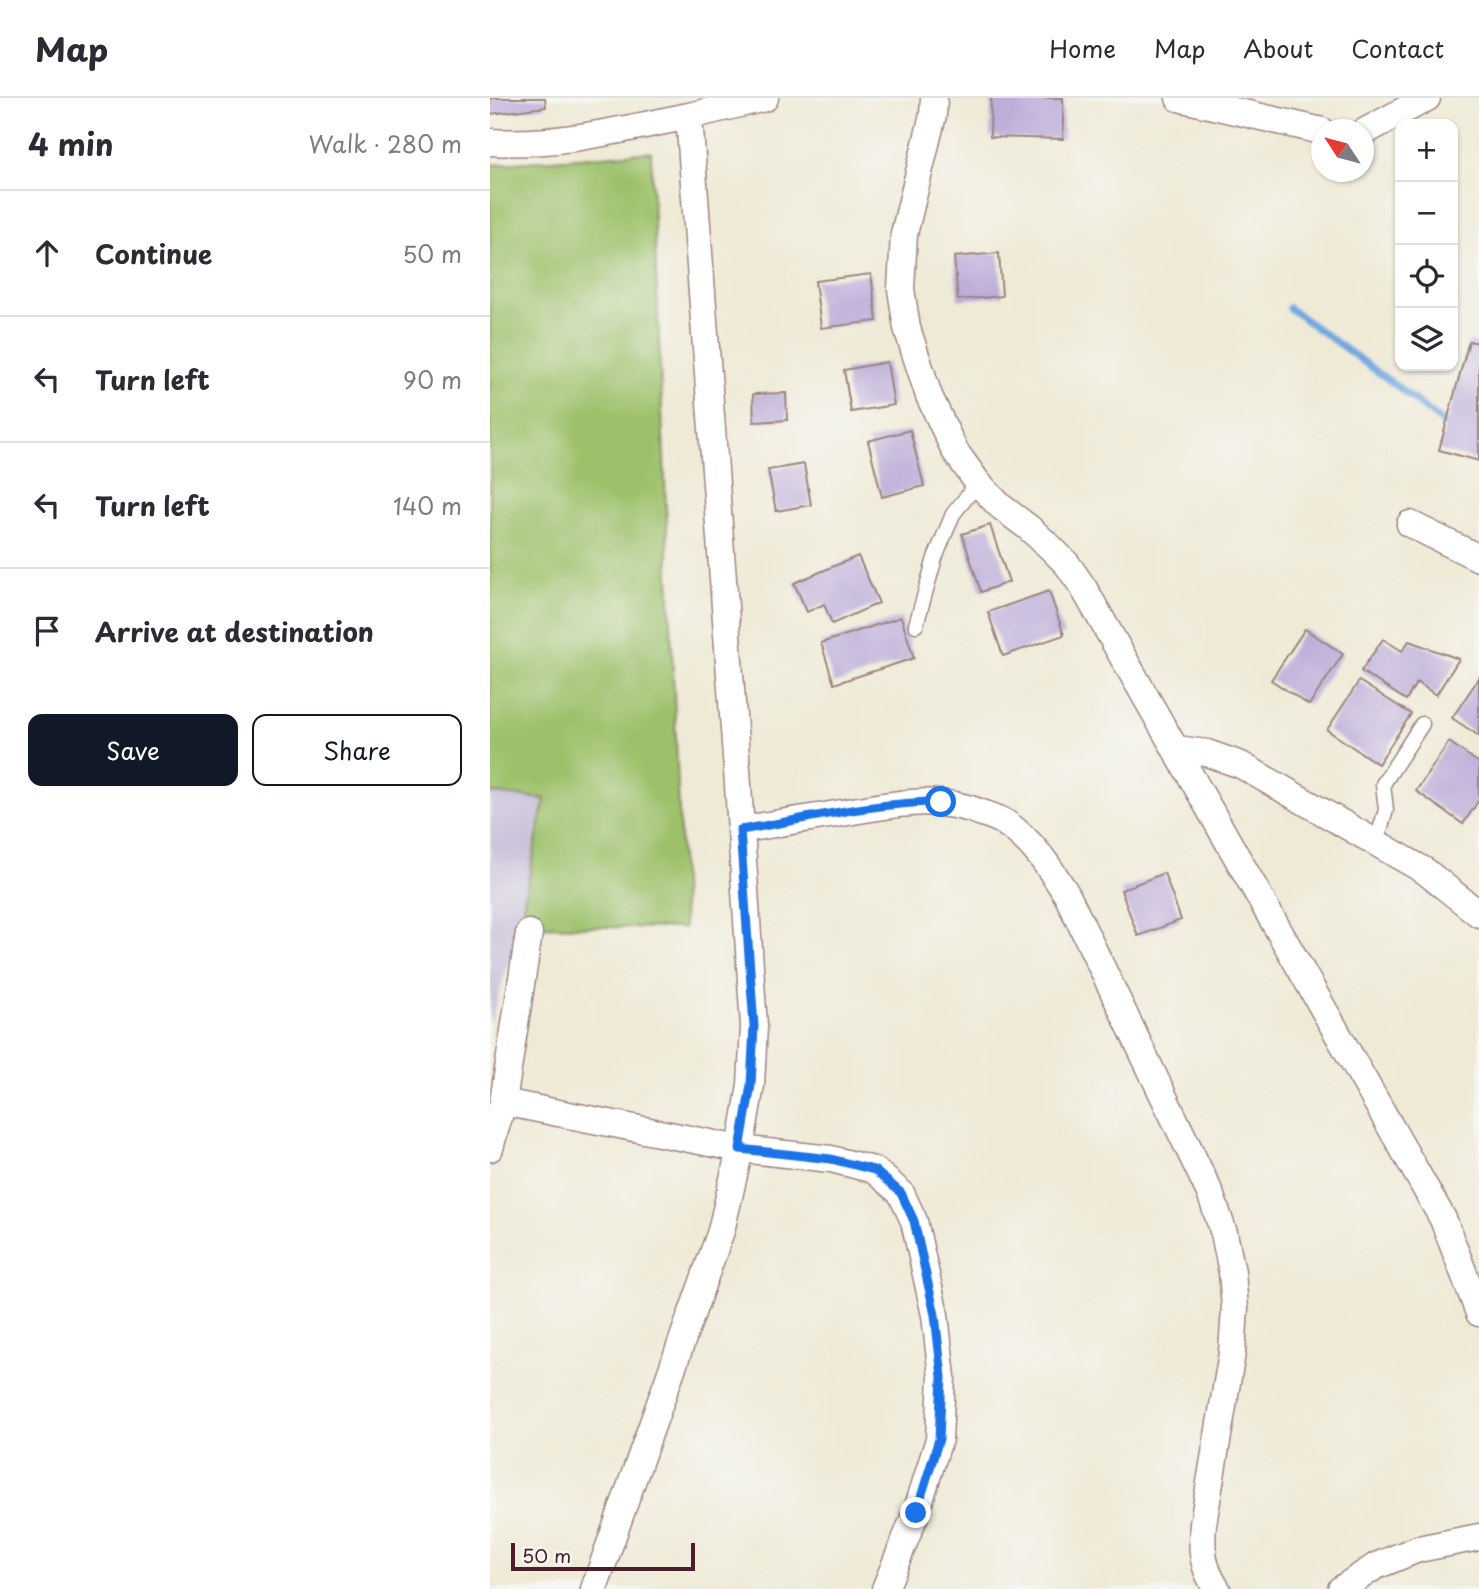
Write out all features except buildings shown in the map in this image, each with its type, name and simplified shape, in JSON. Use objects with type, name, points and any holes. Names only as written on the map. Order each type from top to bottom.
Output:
[{"type":"street","points":[[490,142],[515,144],[592,136],[765,98]]},
{"type":"street","points":[[934,98],[933,115],[904,234],[901,289],[907,328],[929,396],[956,452],[978,483],[1000,506],[1030,528],[1067,564],[1111,632],[1443,1219],[1479,1313]]},
{"type":"street","points":[[1179,98],[1311,129]]},
{"type":"street","points":[[1374,126],[1427,98]]},
{"type":"street","points":[[594,1589],[721,1231],[740,1149],[751,1085],[754,1026],[689,116]]},
{"type":"street","points":[[1410,524],[1479,558]]},
{"type":"street","points":[[1177,750],[1207,752],[1241,765],[1425,871],[1479,914]]},
{"type":"street","points":[[740,830],[910,802],[941,802],[971,808],[1003,821],[1046,861],[1067,895],[1210,1193],[1224,1233],[1232,1272],[1235,1308],[1232,1353],[1201,1550],[1210,1578],[1217,1589]]},
{"type":"street","points":[[490,1149],[503,1102],[529,933]]},
{"type":"street","points":[[503,1102],[740,1149],[831,1159],[874,1170],[901,1193],[914,1221],[935,1315],[942,1377],[939,1439],[916,1513],[885,1589]]},
{"type":"street","points":[[1341,1589],[1376,1566],[1418,1549],[1479,1537]]},
{"type":"lane","points":[[916,625],[935,558],[953,514],[978,483]]},
{"type":"lane","points":[[1376,843],[1386,810],[1383,784],[1422,724]]},
{"type":"shaded area","points":[[490,793],[545,799],[519,926],[490,1025]]},
{"type":"green space","points":[[651,152],[684,928],[519,926],[545,799],[490,793],[490,165]]},
{"type":"waterway","points":[[1289,308],[1451,429]]},
{"type":"route","points":[[916,1513],[939,1439],[942,1377],[935,1315],[914,1221],[901,1193],[874,1170],[831,1159],[740,1149],[751,1085],[754,1026],[740,830],[880,806],[941,802]]}]
